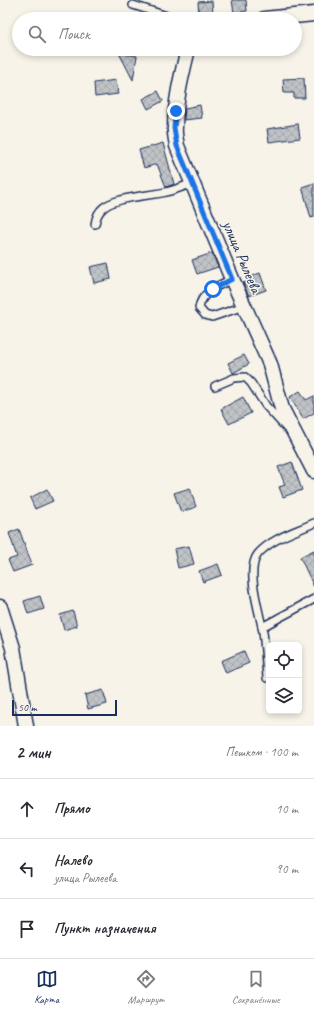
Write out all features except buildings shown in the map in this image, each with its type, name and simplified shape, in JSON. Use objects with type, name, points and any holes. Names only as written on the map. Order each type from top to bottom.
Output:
[{"type":"street","points":[[302,15],[314,14]]},
{"type":"street","name":"улица Рылеева","points":[[186,56],[180,85],[174,128],[177,146],[232,279],[270,364],[282,409],[314,471]]},
{"type":"street","points":[[0,607],[13,648],[26,726]]},
{"type":"lane","points":[[133,6],[153,12]]},
{"type":"lane","points":[[95,224],[96,218],[101,209],[107,205],[120,200],[166,192],[192,183]]},
{"type":"lane","points":[[232,279],[205,295],[200,301],[200,308],[205,316],[212,317],[244,306]]},
{"type":"lane","points":[[215,386],[234,378],[245,378],[251,383],[266,406],[302,446]]},
{"type":"lane","points":[[266,668],[262,627],[254,584],[253,568],[257,556],[265,547],[314,523]]},
{"type":"lane","points":[[262,627],[314,599]]},
{"type":"route","points":[[176,111],[174,128],[177,146],[232,279],[213,289]]}]
